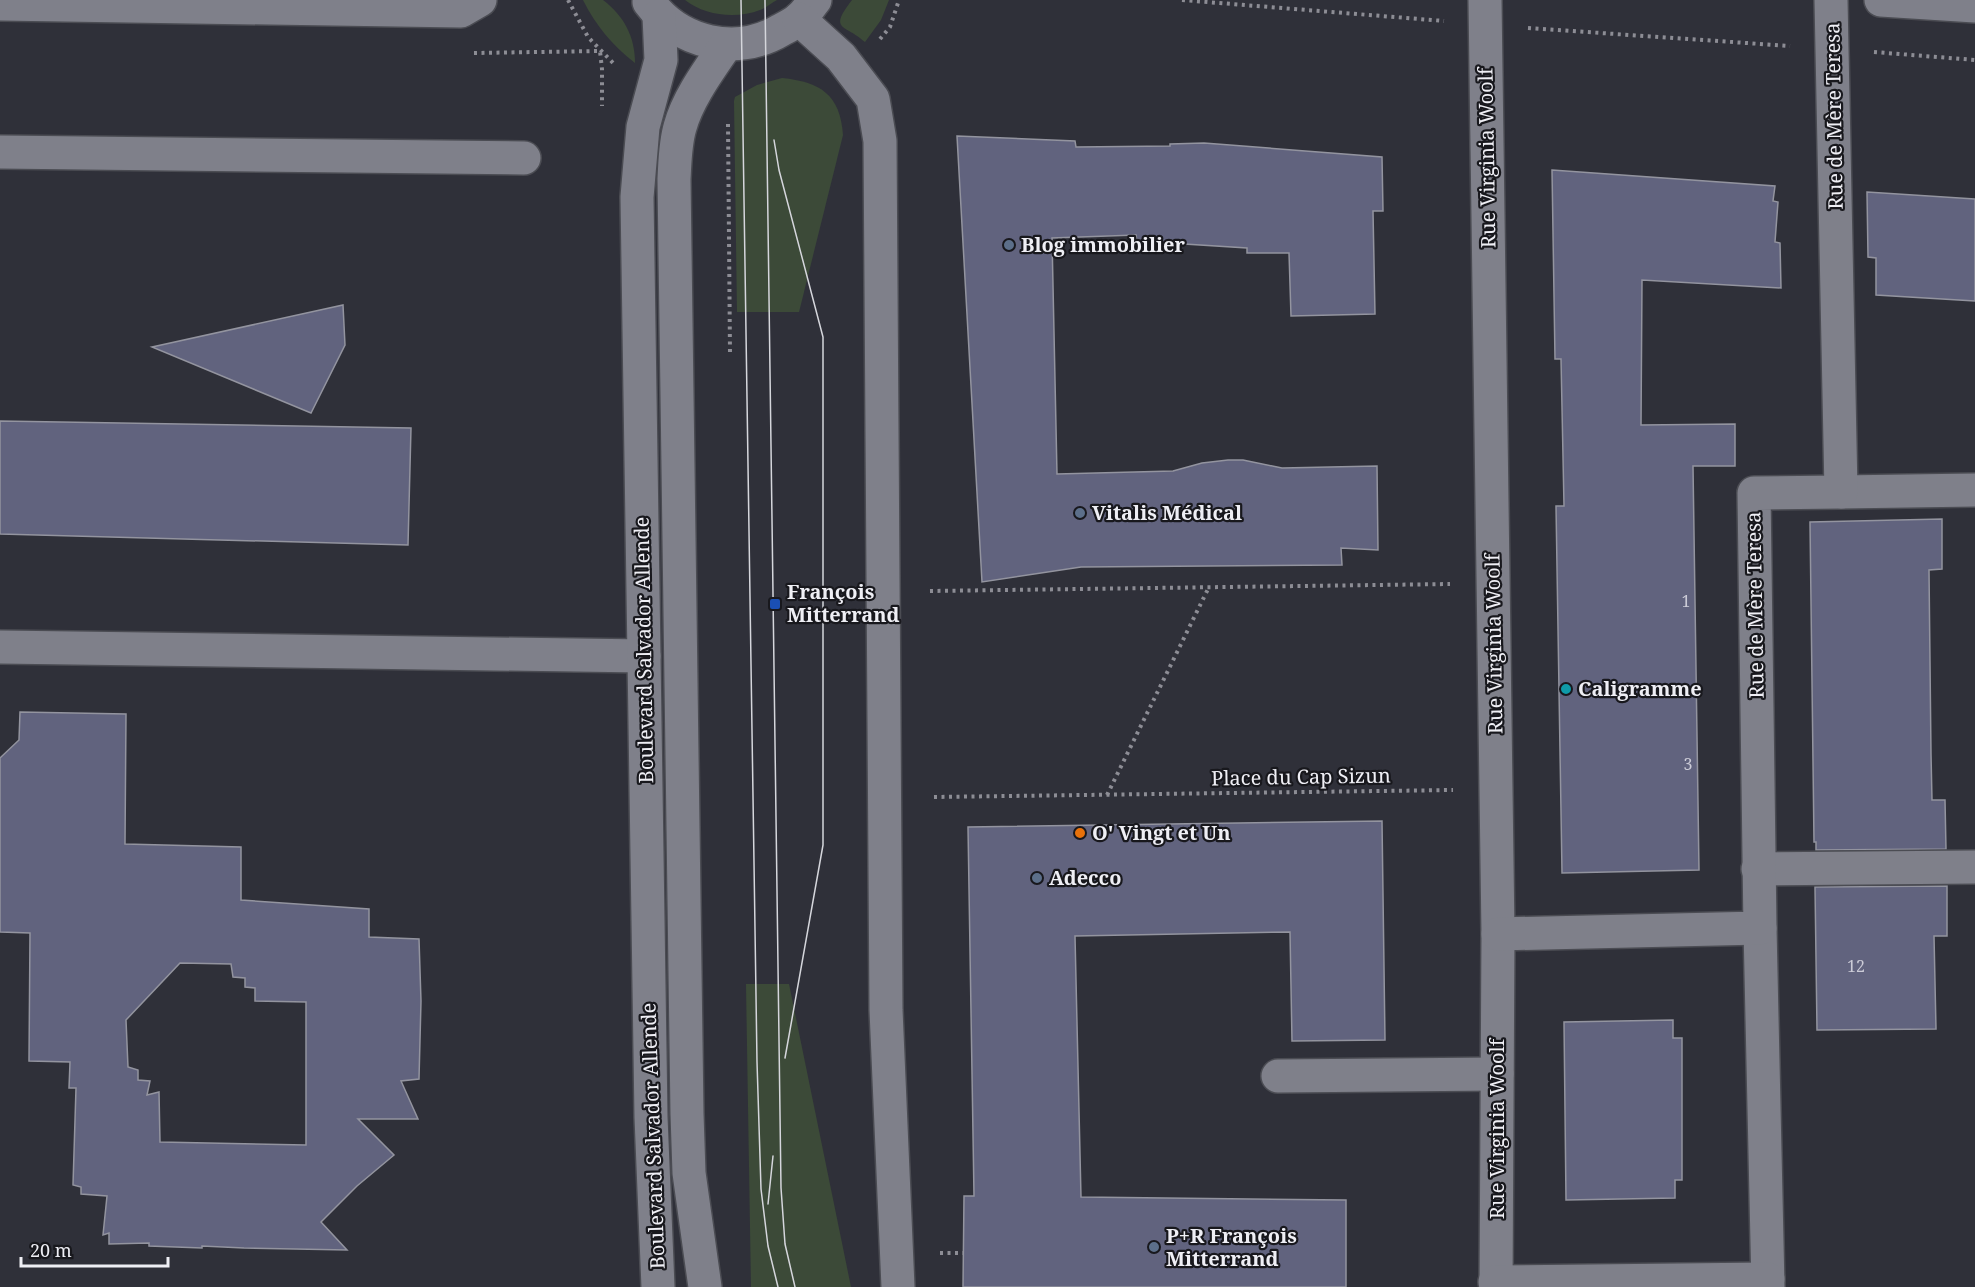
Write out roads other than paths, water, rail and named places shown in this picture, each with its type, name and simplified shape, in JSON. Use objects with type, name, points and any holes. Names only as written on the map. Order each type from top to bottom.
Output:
[{"type":"street","points":[[0,4],[461,11],[480,0]]},
{"type":"street","name":"Rue Virginia Woolf","points":[[1485,0],[1498,934],[1495,1284]]},
{"type":"street","name":"Rue de Mère Teresa","points":[[1768,1283],[1758,869],[1754,493],[1841,492],[1831,0]]},
{"type":"street","points":[[1881,0],[1975,6]]},
{"type":"street","points":[[653,8],[690,36],[726,45],[742,45],[766,39],[807,10],[873,99],[880,141],[886,1010],[898,1287]]},
{"type":"street","name":"Boulevard Salvador Allende","points":[[653,8],[661,60],[643,127],[638,197],[651,1117],[658,1287]]},
{"type":"street","name":"Boulevard Salvador Allende","points":[[705,1287],[689,1173],[687,1114],[674,179],[675,151],[680,126],[702,78],[726,45]]},
{"type":"street","points":[[0,152],[524,158]]},
{"type":"street","points":[[1841,492],[1975,490]]},
{"type":"street","points":[[0,647],[644,656]]},
{"type":"street","points":[[1758,869],[1975,867]]},
{"type":"street","points":[[1498,934],[1760,928]]},
{"type":"street","points":[[1278,1076],[1497,1074]]},
{"type":"street","points":[[1495,1284],[1768,1283]]},
{"type":"tram line","points":[[741,0],[757,1062],[761,1189],[768,1246],[778,1287]]},
{"type":"tram line","points":[[765,0],[781,1188],[785,1244],[795,1287]]},
{"type":"tram line","points":[[774,140],[779,170],[823,337],[823,845],[785,1058]]},
{"type":"tram line","points":[[768,1204],[773,1156]]},
{"type":"place","name":"Blog immobilier","points":[[1009,245]]},
{"type":"place","name":"Vitalis Médical","points":[[1080,513]]},
{"type":"place","name":"François Mitterrand","points":[[775,604]]},
{"type":"place","name":"Caligramme","points":[[1566,689]]},
{"type":"place","name":"O' Vingt et Un","points":[[1080,833]]},
{"type":"place","name":"Adecco","points":[[1037,878]]},
{"type":"place","name":"P+R François Mitterrand","points":[[1154,1247]]}]
